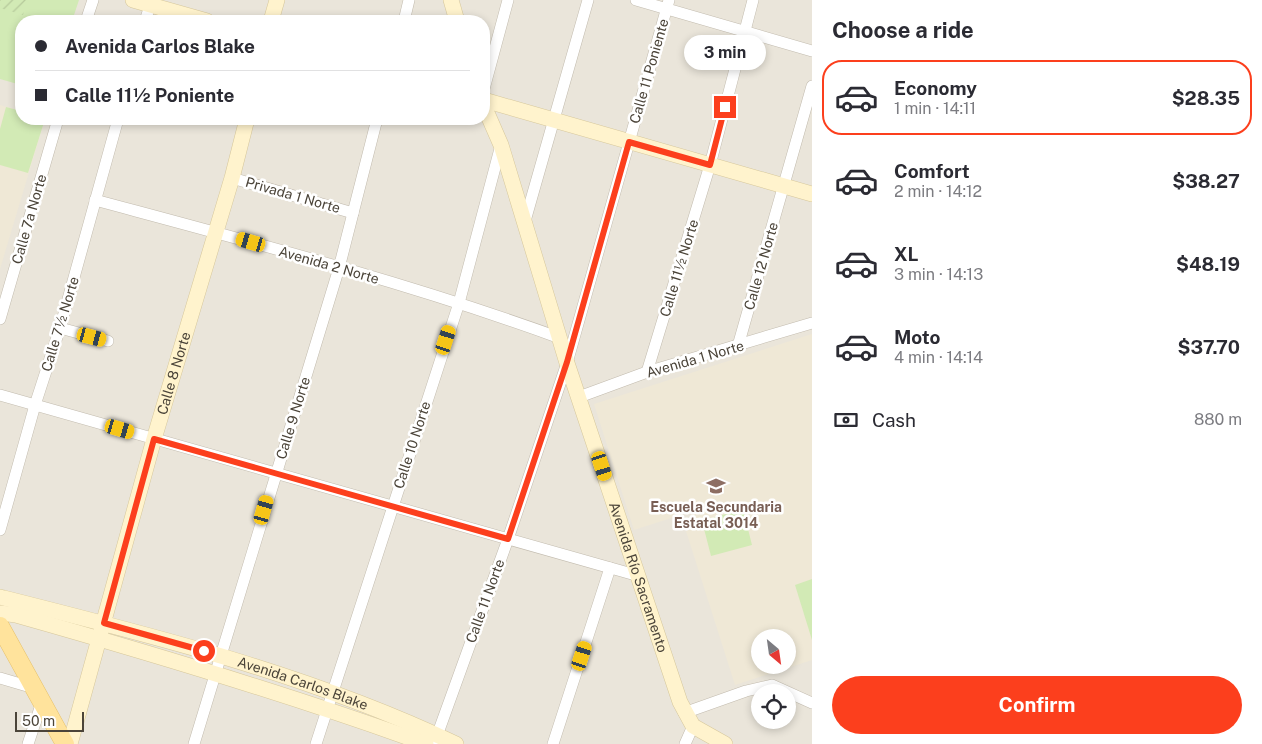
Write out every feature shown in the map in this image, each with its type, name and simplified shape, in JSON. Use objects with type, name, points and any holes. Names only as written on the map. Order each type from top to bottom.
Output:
[{"type":"main road","points":[[0,626],[65,744]]},
{"type":"street","points":[[88,15],[92,0]]},
{"type":"street","points":[[133,0],[151,2],[189,15]]},
{"type":"street","points":[[273,15],[277,0]]},
{"type":"street","points":[[405,15],[409,0]]},
{"type":"street","points":[[451,0],[455,15]]},
{"type":"street","points":[[490,67],[508,0]]},
{"type":"street","points":[[524,221],[588,0]]},
{"type":"street","points":[[636,0],[668,4],[812,51]]},
{"type":"street","name":"Calle 11½ Norte","points":[[647,372],[710,165],[753,0]]},
{"type":"street","points":[[147,15],[151,2]]},
{"type":"street","name":"Calle 11 Poniente","points":[[629,142],[668,4]]},
{"type":"street","name":"Calle 12 Norte","points":[[738,346],[812,86]]},
{"type":"street","points":[[490,102],[812,194]]},
{"type":"street","name":"Avenida Río Sacramento","points":[[490,120],[501,145],[567,362],[684,713],[693,726],[725,744]]},
{"type":"street","name":"Calle 7a Norte","points":[[0,320],[56,125]]},
{"type":"street","name":"Calle 7½ Norte","points":[[0,530],[35,405],[60,328],[116,125]]},
{"type":"street","name":"Calle 8 Norte","points":[[70,744],[154,439],[232,178],[245,125]]},
{"type":"street","name":"Calle 9 Norte","points":[[194,744],[339,268],[375,125]]},
{"type":"street","name":"Calle 11 Norte","points":[[433,741],[508,539],[567,362],[629,142]]},
{"type":"street","name":"Calle 10 Norte","points":[[316,744],[459,303],[501,145]]},
{"type":"street","name":"Privada 1 Norte","points":[[232,178],[353,213]]},
{"type":"street","name":"Avenida 2 Norte","points":[[95,200],[216,232],[459,303],[560,338]]},
{"type":"street","name":"Avenida 1 Norte","points":[[579,397],[647,372],[812,323]]},
{"type":"street","points":[[60,328],[108,341]]},
{"type":"street","points":[[0,395],[639,576]]},
{"type":"street","points":[[553,744],[610,568]]},
{"type":"street","name":"Avenida Carlos Blake","points":[[0,597],[221,655],[332,691],[433,741]]},
{"type":"street","name":"Avenida Carlos Blake","points":[[0,613],[16,615],[216,672],[433,741],[456,744]]},
{"type":"street","points":[[0,678],[38,695],[28,744]]},
{"type":"street","points":[[684,713],[746,690],[772,685],[812,703]]},
{"type":"street","points":[[685,744],[693,726]]},
{"type":"shaded area","points":[[0,0],[812,0],[812,744],[0,744]]},
{"type":"shaded area","points":[[0,105],[15,109],[15,125],[43,125],[0,269]]},
{"type":"shaded area","name":"Escuela Secundaria Estatal 3014","points":[[812,334],[812,660],[796,665],[796,629],[751,629],[751,674],[769,674],[735,685],[686,531],[695,528],[690,512],[634,530],[594,404]]},
{"type":"green space","points":[[0,0],[79,0],[74,15],[15,15],[15,83],[0,79]]},
{"type":"green space","points":[[0,0],[27,0],[23,15],[0,8]]},
{"type":"green space","points":[[6,107],[15,109],[15,125],[43,125],[28,173],[0,165],[0,129]]},
{"type":"green space","points":[[743,509],[752,545],[711,556],[702,521]]},
{"type":"green space","points":[[812,579],[812,640],[795,585]]},
{"type":"place","name":"Escuela Secundaria Estatal 3014","points":[[716,486]]},
{"type":"route","points":[[204,651],[104,623],[154,439],[508,539],[567,362],[629,142],[710,165],[725,107]]}]
